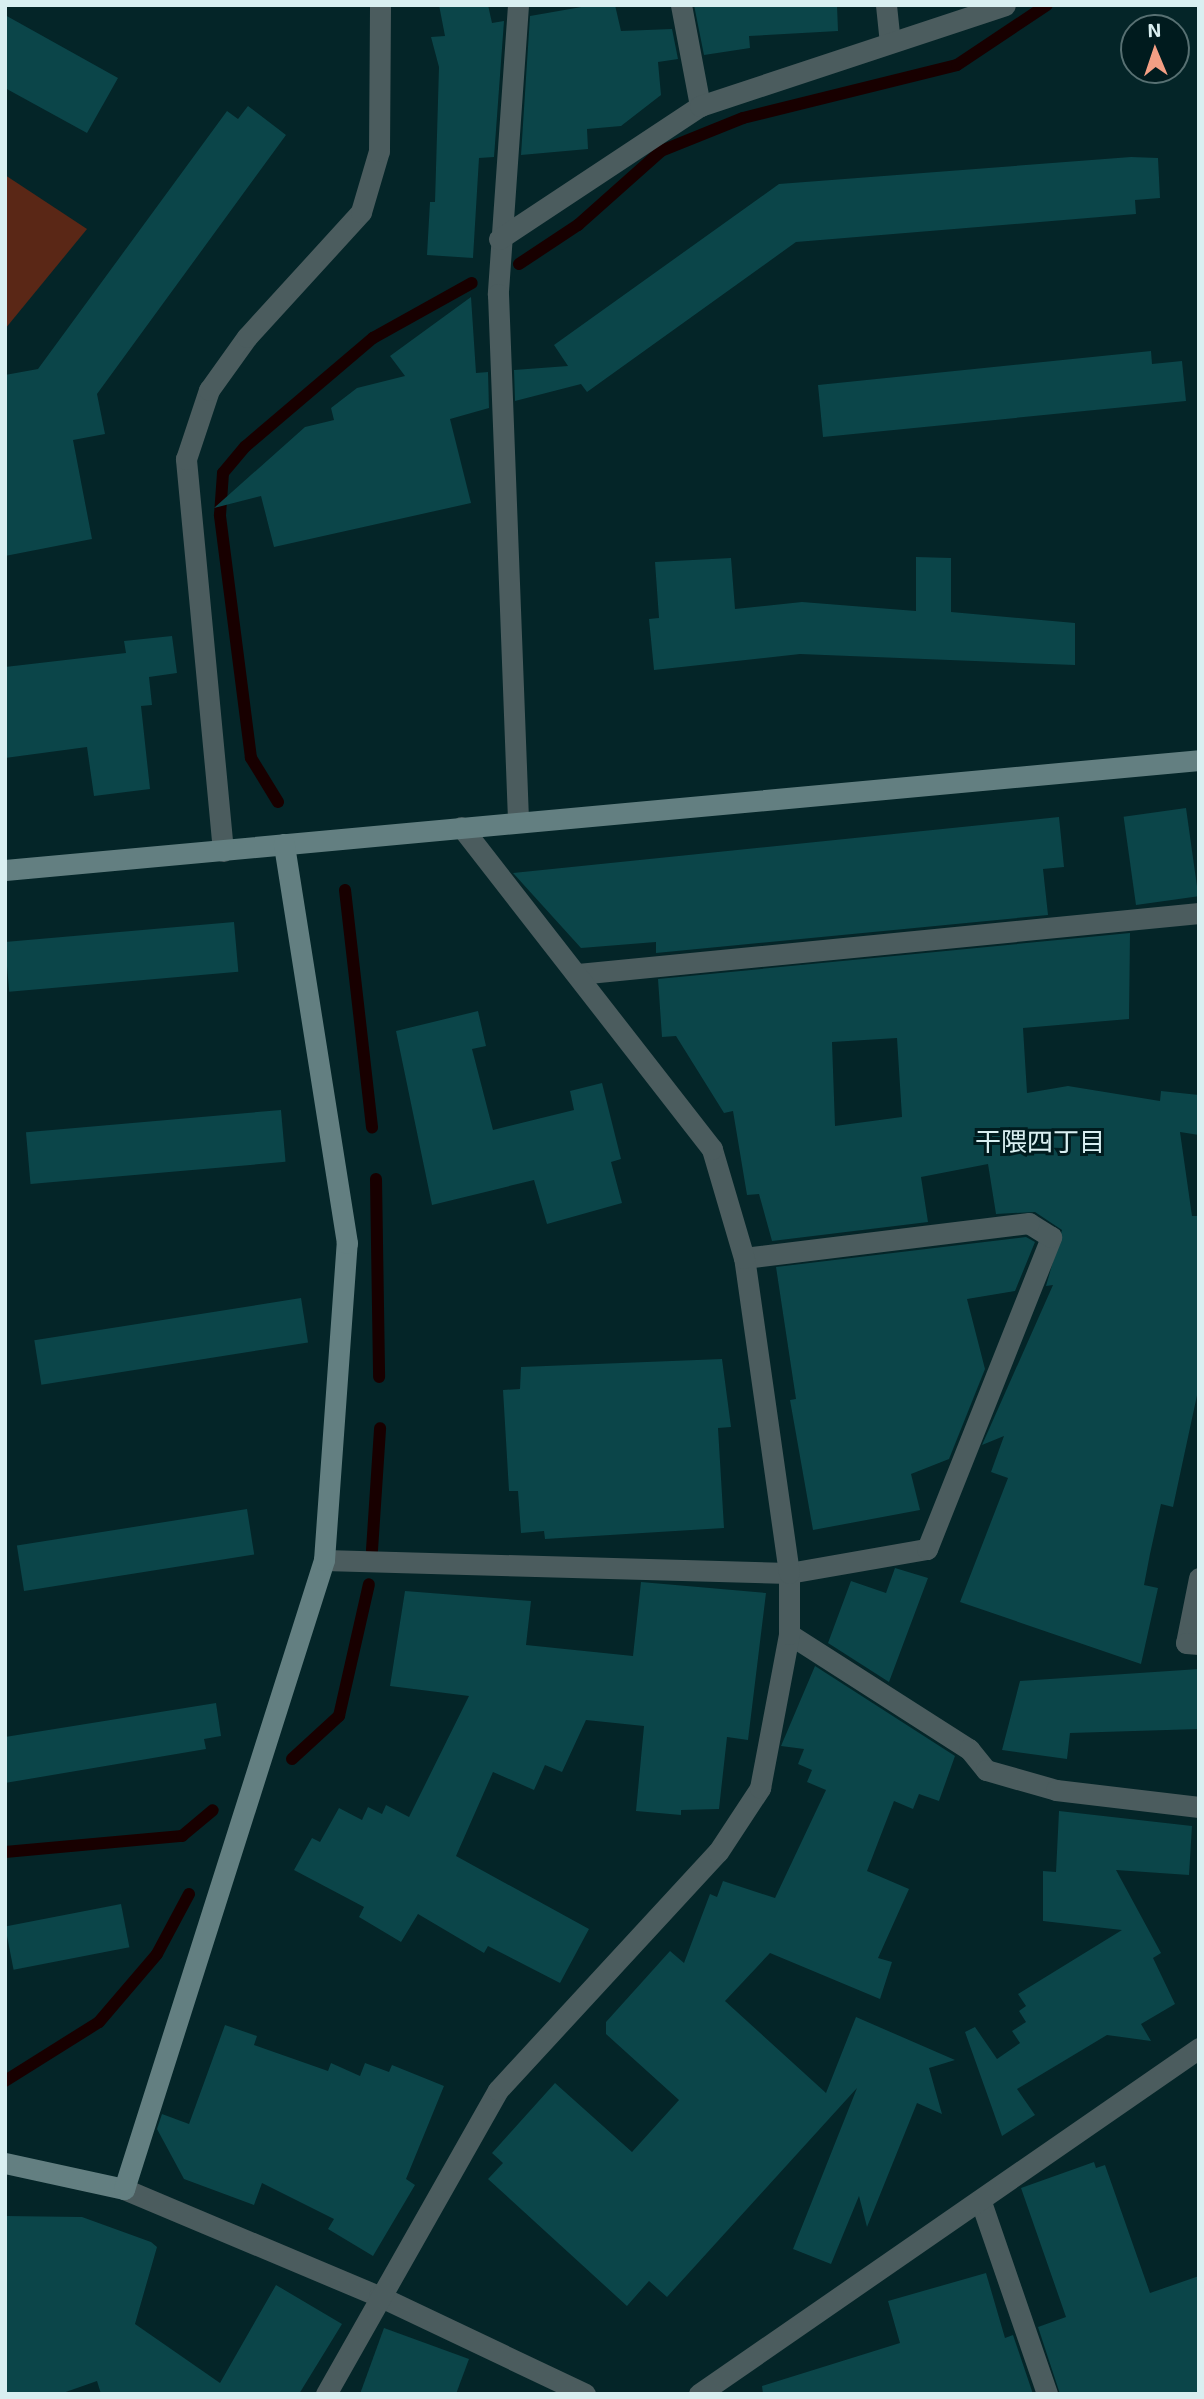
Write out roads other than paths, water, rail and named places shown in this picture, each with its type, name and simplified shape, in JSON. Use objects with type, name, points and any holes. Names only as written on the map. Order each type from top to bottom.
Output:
[{"type":"street","points":[[223,851],[186,459],[209,390],[247,337],[360,212],[379,151],[380,5]]},
{"type":"street","points":[[518,5],[499,239],[518,819]]},
{"type":"street","points":[[681,5],[701,106]]},
{"type":"street","points":[[886,5],[890,41]]},
{"type":"street","points":[[499,239],[701,106],[1005,5]]},
{"type":"street","points":[[5,870],[223,851],[518,819],[1199,760]]},
{"type":"street","points":[[326,2394],[379,2296],[498,2090],[718,1852],[760,1788],[789,1634],[789,1573],[744,1258],[712,1149],[461,827]]},
{"type":"street","points":[[124,2189],[324,1560],[346,1243],[288,843]]},
{"type":"street","points":[[578,974],[1199,912]]},
{"type":"street","points":[[324,1560],[789,1573],[927,1549],[1051,1237],[1028,1223],[744,1258]]},
{"type":"street","points":[[1199,1578],[1186,1643],[1199,1644]]},
{"type":"street","points":[[789,1634],[969,1749],[986,1770],[1056,1790],[1199,1807]]},
{"type":"street","points":[[699,2394],[981,2202],[1199,2048]]},
{"type":"street","points":[[5,2163],[124,2189],[379,2296],[585,2394]]},
{"type":"street","points":[[981,2202],[1047,2394]]},
{"type":"waterway","points":[[519,264],[578,225],[661,151],[743,118],[957,65],[1047,5]]},
{"type":"waterway","points":[[278,802],[251,758],[220,515],[223,473],[246,446],[373,338],[472,283]]},
{"type":"waterway","points":[[345,890],[372,1127]]},
{"type":"waterway","points":[[376,1179],[379,1377]]},
{"type":"waterway","points":[[372,1550],[380,1428]]},
{"type":"waterway","points":[[292,1759],[339,1716],[369,1584]]},
{"type":"waterway","points":[[5,1852],[182,1836],[213,1810]]},
{"type":"waterway","points":[[5,2081],[99,2022],[157,1954],[189,1894]]},
{"type":"district","name":"干隈四丁目","points":[[1040,1141]]}]
